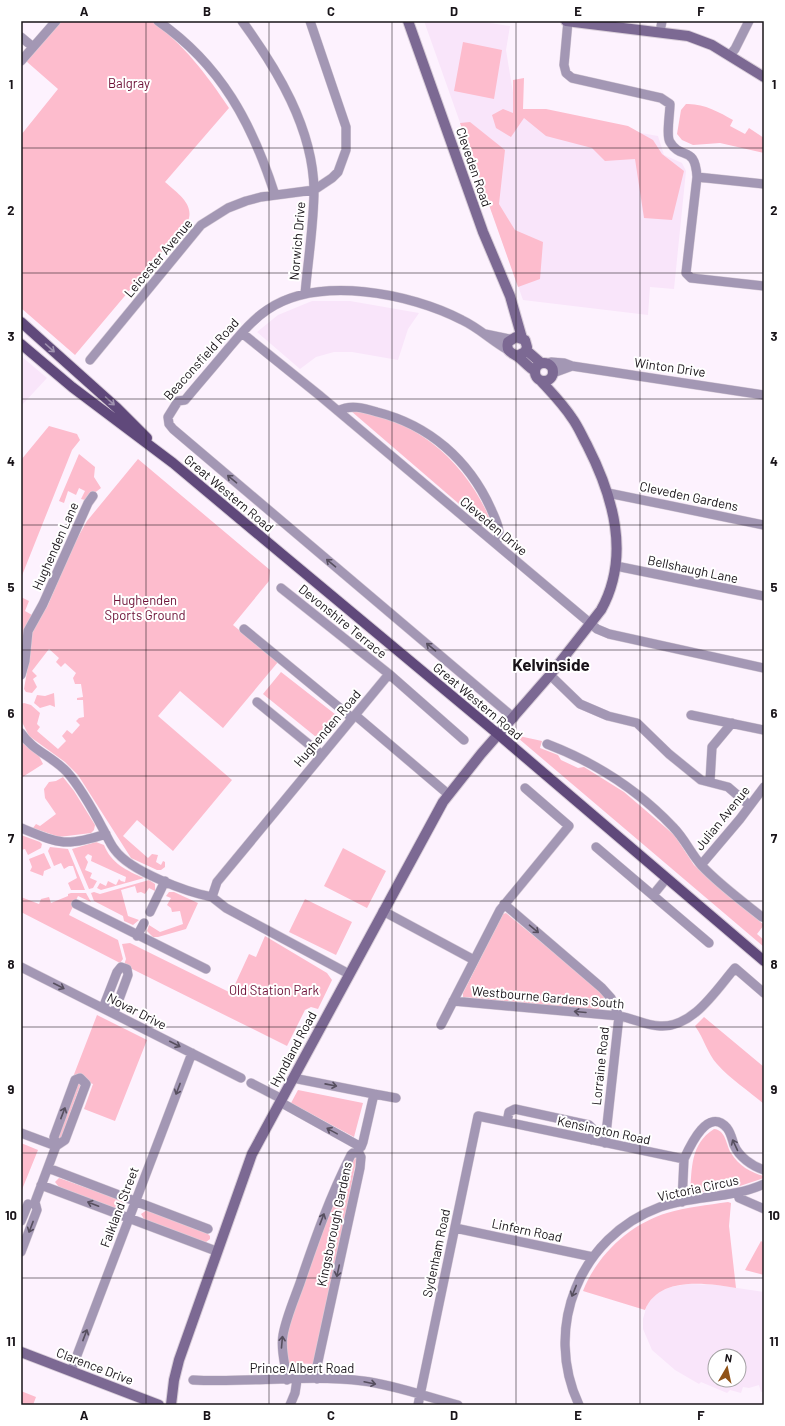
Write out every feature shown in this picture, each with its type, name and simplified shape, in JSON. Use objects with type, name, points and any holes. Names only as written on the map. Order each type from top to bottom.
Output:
[{"type":"main road","name":"Great Western Road","points":[[21,322],[117,408],[172,463]]},
{"type":"main road","name":"Great Western Road","points":[[21,344],[78,391],[172,463],[499,735],[764,961]]},
{"type":"street","points":[[21,61],[56,21]]},
{"type":"street","points":[[158,21],[175,34],[205,62],[238,104],[260,149],[275,195]]},
{"type":"street","name":"Norwich Drive","points":[[242,21],[267,57],[288,95],[308,146],[314,190],[305,294]]},
{"type":"street","name":"Leicester Avenue","points":[[90,360],[201,225],[228,208],[246,201],[275,195],[314,190],[328,182],[338,172],[346,150],[347,135],[344,119],[310,21]]},
{"type":"street","name":"Cleveden Road","points":[[408,21],[483,232],[510,296],[518,321],[515,338],[508,344],[508,350]]},
{"type":"street","points":[[764,77],[699,39],[590,22],[567,21],[564,65],[566,73],[572,78],[661,98],[670,104],[668,136],[670,143],[677,149],[692,157],[696,164],[697,177],[686,273],[691,278],[764,286]]},
{"type":"street","points":[[660,32],[662,21]]},
{"type":"street","points":[[730,56],[736,49],[750,21]]},
{"type":"street","points":[[21,37],[33,47]]},
{"type":"street","points":[[697,177],[764,184]]},
{"type":"street","name":"Beaconsfield Road","points":[[169,424],[169,414],[178,401],[185,400],[242,332],[267,310],[282,301],[305,294],[338,290],[353,291],[425,304],[462,320],[508,350]]},
{"type":"street","name":"Cleveden Drive","points":[[242,332],[602,632],[764,668]]},
{"type":"street","name":"Beaconsfield Road","points":[[485,334],[515,338]]},
{"type":"street","points":[[499,735],[550,675],[607,601],[616,566],[617,539],[608,493],[592,454],[573,419],[557,397],[545,372],[526,350],[526,343],[515,338]]},
{"type":"street","points":[[508,350],[510,353],[545,372]]},
{"type":"street","points":[[517,356],[523,354],[526,350]]},
{"type":"street","name":"Winton Drive","points":[[545,372],[551,362],[564,363],[572,366],[764,395]]},
{"type":"street","points":[[338,411],[347,407],[355,407],[395,417],[413,424],[440,442],[462,464],[483,493],[498,526],[500,534],[496,544]]},
{"type":"street","name":"Great Western Road","points":[[169,424],[178,434],[514,718]]},
{"type":"street","name":"Cleveden Gardens","points":[[608,493],[764,525]]},
{"type":"street","name":"Hughenden Lane","points":[[21,675],[25,662],[28,631],[43,604],[88,503],[93,496]]},
{"type":"street","name":"Bellshaugh Lane","points":[[616,566],[764,596]]},
{"type":"street","name":"Devonshire Terrace","points":[[281,588],[389,674],[464,740]]},
{"type":"street","points":[[244,629],[354,716],[448,794]]},
{"type":"street","name":"Hughenden Road","points":[[212,896],[217,882],[389,674]]},
{"type":"street","points":[[550,675],[580,704],[608,716],[637,723],[669,754],[701,780],[710,781],[728,787],[750,804]]},
{"type":"street","points":[[257,702],[322,755]]},
{"type":"street","points":[[691,715],[764,730]]},
{"type":"street","points":[[710,781],[712,747],[732,723]]},
{"type":"street","points":[[21,733],[67,773],[114,849],[130,864],[199,895],[212,896],[226,908],[349,974]]},
{"type":"street","name":"Hyndland Road","points":[[171,1405],[174,1380],[179,1360],[216,1251],[249,1162],[383,911],[448,794],[499,735]]},
{"type":"street","points":[[547,744],[598,768],[630,789],[674,827],[701,865],[762,917]]},
{"type":"street","name":"Julian Avenue","points":[[701,865],[740,819],[764,787]]},
{"type":"street","points":[[441,1025],[500,910],[570,826],[525,788]]},
{"type":"street","points":[[21,828],[61,842],[80,842],[106,834]]},
{"type":"street","points":[[596,848],[709,943]]},
{"type":"street","points":[[652,895],[666,878]]},
{"type":"street","points":[[150,912],[165,881]]},
{"type":"street","points":[[76,904],[137,936],[206,969]]},
{"type":"street","points":[[504,904],[602,988],[614,1004],[619,1016]]},
{"type":"street","points":[[383,911],[474,960]]},
{"type":"street","points":[[137,936],[144,923]]},
{"type":"street","points":[[103,1008],[117,972],[121,967],[127,969],[128,975],[114,1014]]},
{"type":"street","name":"Westbourne Gardens South","points":[[453,1001],[619,1016],[634,1018],[643,1023],[670,1026],[683,1022],[699,1009],[735,968],[764,993]]},
{"type":"street","name":"Novar Drive","points":[[22,970],[103,1008],[241,1078]]},
{"type":"street","name":"Lorraine Road","points":[[605,1143],[619,1016]]},
{"type":"street","name":"Falkland Street","points":[[71,1371],[192,1053]]},
{"type":"street","points":[[21,1221],[28,1202],[41,1185],[56,1146],[54,1137],[75,1080],[80,1078],[85,1081],[86,1084],[65,1140],[56,1146]]},
{"type":"street","points":[[293,1078],[396,1098]]},
{"type":"street","points":[[251,1083],[281,1100]]},
{"type":"street","name":"Kingsborough Gardens","points":[[281,1100],[361,1146],[374,1094]]},
{"type":"street","points":[[507,1122],[509,1112],[513,1109],[589,1125],[594,1130],[592,1140]]},
{"type":"street","name":"Kensington Road","points":[[478,1116],[684,1159]]},
{"type":"street","name":"Sydenham Road","points":[[418,1405],[478,1116]]},
{"type":"street","points":[[682,1202],[684,1159],[700,1130],[707,1124],[716,1122],[728,1129],[740,1155],[752,1164],[764,1170]]},
{"type":"street","points":[[21,1133],[56,1146]]},
{"type":"street","name":"Kingsborough Gardens","points":[[292,1380],[281,1352],[286,1323],[325,1210],[352,1155],[354,1153],[359,1153],[361,1157],[360,1168],[317,1366],[317,1379]]},
{"type":"street","points":[[48,1168],[208,1229]]},
{"type":"street","name":"Victoria Circus","points":[[579,1405],[571,1386],[566,1366],[565,1326],[574,1291],[593,1258],[610,1238],[636,1220],[661,1207],[738,1193],[764,1184]]},
{"type":"street","points":[[41,1185],[216,1251]]},
{"type":"street","points":[[738,1193],[740,1198],[764,1209]]},
{"type":"street","points":[[21,1252],[37,1210],[28,1202]]},
{"type":"street","name":"Linfern Road","points":[[455,1228],[593,1258]]},
{"type":"street","name":"Clarence Drive","points":[[21,1352],[159,1405]]},
{"type":"street","name":"Prince Albert Road","points":[[193,1380],[225,1382],[317,1379],[363,1381],[458,1405]]},
{"type":"street","points":[[290,1405],[295,1393],[292,1380]]},
{"type":"street","points":[[420,1396],[425,1405]]},
{"type":"shaded area","points":[[424,21],[476,21],[510,26],[506,50],[516,111],[658,136],[664,155],[682,163],[686,171],[674,289],[650,287],[648,315],[523,300]]},
{"type":"shaded area","points":[[312,301],[350,301],[419,313],[408,329],[398,360],[352,352],[334,352],[316,357],[300,369],[257,332],[278,315]]},
{"type":"shaded area","points":[[21,356],[47,378],[21,406]]},
{"type":"shaded area","points":[[688,1284],[717,1285],[764,1292],[764,1391],[761,1392],[759,1385],[747,1388],[747,1348],[707,1348],[707,1385],[701,1382],[699,1384],[675,1370],[652,1350],[643,1329],[643,1319],[647,1305],[653,1297],[661,1291],[671,1287]]},
{"type":"shaded area","points":[[715,1388],[743,1388],[741,1393],[730,1390],[727,1393]]},
{"type":"green space","name":"Balgray","points":[[62,21],[151,21],[174,39],[194,60],[229,108],[165,182],[179,194],[187,204],[189,209],[188,221],[75,355],[21,308],[21,135],[58,89],[26,61]]},
{"type":"green space","points":[[463,42],[502,50],[494,99],[454,91]]},
{"type":"green space","points":[[524,78],[523,109],[546,109],[628,126],[653,140],[662,154],[684,171],[672,220],[644,218],[635,159],[605,161],[592,148],[546,136],[524,118],[511,137],[496,128],[492,115],[503,109],[513,113],[513,80]]},
{"type":"green space","points":[[686,104],[699,105],[722,114],[733,120],[730,126],[745,134],[749,128],[764,138],[764,153],[720,143],[693,145],[682,140],[677,134],[681,110]]},
{"type":"green space","points":[[470,122],[505,150],[499,204],[515,230],[543,242],[540,279],[518,287],[460,123]]},
{"type":"green space","points":[[351,411],[376,415],[399,423],[420,435],[439,449],[457,466],[472,485],[484,506],[494,529],[494,534]]},
{"type":"green space","points":[[49,426],[77,434],[80,440],[72,450],[21,578],[21,460]]},
{"type":"green space","points":[[79,454],[95,467],[94,477],[101,488],[85,500],[81,499],[85,491],[79,488],[76,495],[68,491],[64,503],[59,501]]},
{"type":"green space","name":"Hughenden Sports Ground","points":[[138,459],[270,570],[269,581],[233,625],[278,662],[223,728],[180,691],[158,716],[232,780],[173,851],[137,820],[123,836],[148,858],[152,854],[158,855],[156,862],[161,865],[163,861],[165,862],[165,867],[161,870],[157,870],[131,858],[78,775],[65,762],[29,736],[21,720],[21,704],[24,703],[31,705],[40,713],[37,724],[40,727],[37,731],[58,749],[66,741],[62,736],[67,730],[72,734],[80,725],[76,721],[79,718],[84,717],[83,700],[77,700],[77,698],[83,697],[81,684],[75,684],[73,678],[76,673],[65,663],[61,667],[56,662],[59,658],[49,649],[32,671],[37,676],[33,679],[37,687],[32,693],[26,692],[24,689],[29,660],[29,638],[38,618],[47,607],[74,544],[87,521]]},
{"type":"green space","points":[[21,597],[29,601],[25,611],[32,615],[23,635],[21,662]]},
{"type":"green space","points":[[281,672],[340,718],[321,741],[263,694]]},
{"type":"green space","points":[[54,693],[55,707],[50,705],[40,708],[34,703],[37,695],[45,696]]},
{"type":"green space","points":[[519,736],[542,741],[540,748],[558,755],[561,760],[578,768],[584,767],[624,792],[665,827],[675,836],[694,865],[764,925],[757,934],[764,940],[764,947],[518,738]]},
{"type":"green space","points":[[21,742],[39,756],[43,764],[21,778]]},
{"type":"green space","points":[[63,777],[74,791],[95,825],[94,830],[91,833],[59,837],[33,828],[36,824],[40,826],[56,814],[45,798],[44,789],[49,782],[56,781]]},
{"type":"green space","points":[[21,835],[40,842],[42,844],[41,848],[28,855],[25,849],[21,850]]},
{"type":"green space","points":[[96,842],[104,845],[111,857],[120,866],[144,878],[101,890],[97,888],[100,883],[106,886],[108,881],[116,885],[119,879],[125,882],[126,877],[91,861],[92,856],[88,854],[85,857],[88,862],[85,870],[92,873],[90,878],[97,881],[93,888],[89,889],[72,849]]},
{"type":"green space","points":[[50,847],[68,849],[85,890],[71,890],[68,883],[77,878],[73,866],[69,866],[64,869],[61,863],[54,866],[48,851]]},
{"type":"green space","points":[[343,848],[386,871],[367,908],[324,886]]},
{"type":"green space","points":[[44,853],[51,868],[44,871],[43,876],[30,871],[32,867],[29,859]]},
{"type":"green space","points":[[149,880],[155,884],[155,891],[149,888],[145,894],[141,892],[137,893],[135,886],[121,890],[128,916],[139,920],[133,925],[124,921],[123,916],[94,901],[91,893],[94,892],[100,894]]},
{"type":"green space","points":[[169,892],[174,892],[198,903],[186,929],[153,937],[147,931],[149,925],[160,932],[183,924],[180,911],[172,912],[171,908],[167,905],[171,898],[166,896]]},
{"type":"green space","points":[[86,893],[91,902],[78,896],[69,915],[118,940],[123,959],[120,963],[21,912],[21,897],[39,904],[41,899],[49,897],[51,903],[68,896],[68,894]]},
{"type":"green space","points":[[305,899],[352,922],[336,955],[289,932]]},
{"type":"green space","points":[[506,913],[598,989],[604,997],[602,1007],[596,1010],[463,997],[463,993],[503,914]]},
{"type":"green space","name":"Old Station Park","points":[[265,936],[327,973],[332,980],[318,1009],[311,1007],[305,1010],[287,1046],[124,965],[126,959],[122,944],[130,943],[231,993],[249,954],[256,957]]},
{"type":"green space","points":[[97,1015],[147,1040],[115,1121],[84,1109],[93,1084],[73,1077]]},
{"type":"green space","points":[[704,1017],[764,1067],[764,1104],[728,1075],[714,1060],[695,1026]]},
{"type":"green space","points":[[78,1083],[81,1083],[60,1141],[57,1136]]},
{"type":"green space","points":[[298,1090],[363,1103],[354,1137],[291,1103]]},
{"type":"green space","points":[[714,1129],[721,1132],[725,1138],[729,1150],[741,1165],[754,1173],[764,1176],[764,1178],[740,1186],[690,1194],[692,1166],[696,1150],[706,1135]]},
{"type":"green space","points":[[21,1143],[38,1150],[21,1192]]},
{"type":"green space","points":[[357,1157],[315,1364],[289,1363],[285,1345],[286,1336],[329,1211],[349,1167]]},
{"type":"green space","points":[[59,1178],[121,1200],[124,1202],[124,1208],[119,1210],[59,1187],[55,1182]]},
{"type":"green space","points":[[728,1202],[731,1203],[729,1226],[736,1288],[684,1284],[661,1292],[652,1299],[645,1310],[583,1291],[589,1278],[606,1253],[628,1233],[640,1225],[653,1218],[674,1211]]},
{"type":"green space","points":[[147,1210],[206,1232],[210,1236],[210,1239],[203,1242],[144,1219],[141,1214]]},
{"type":"green space","points":[[761,1241],[764,1243],[764,1275],[745,1270]]},
{"type":"green space","points":[[21,1391],[36,1397],[33,1405],[21,1405]]},
{"type":"district","name":"Kelvinside","points":[[551,665]]}]
